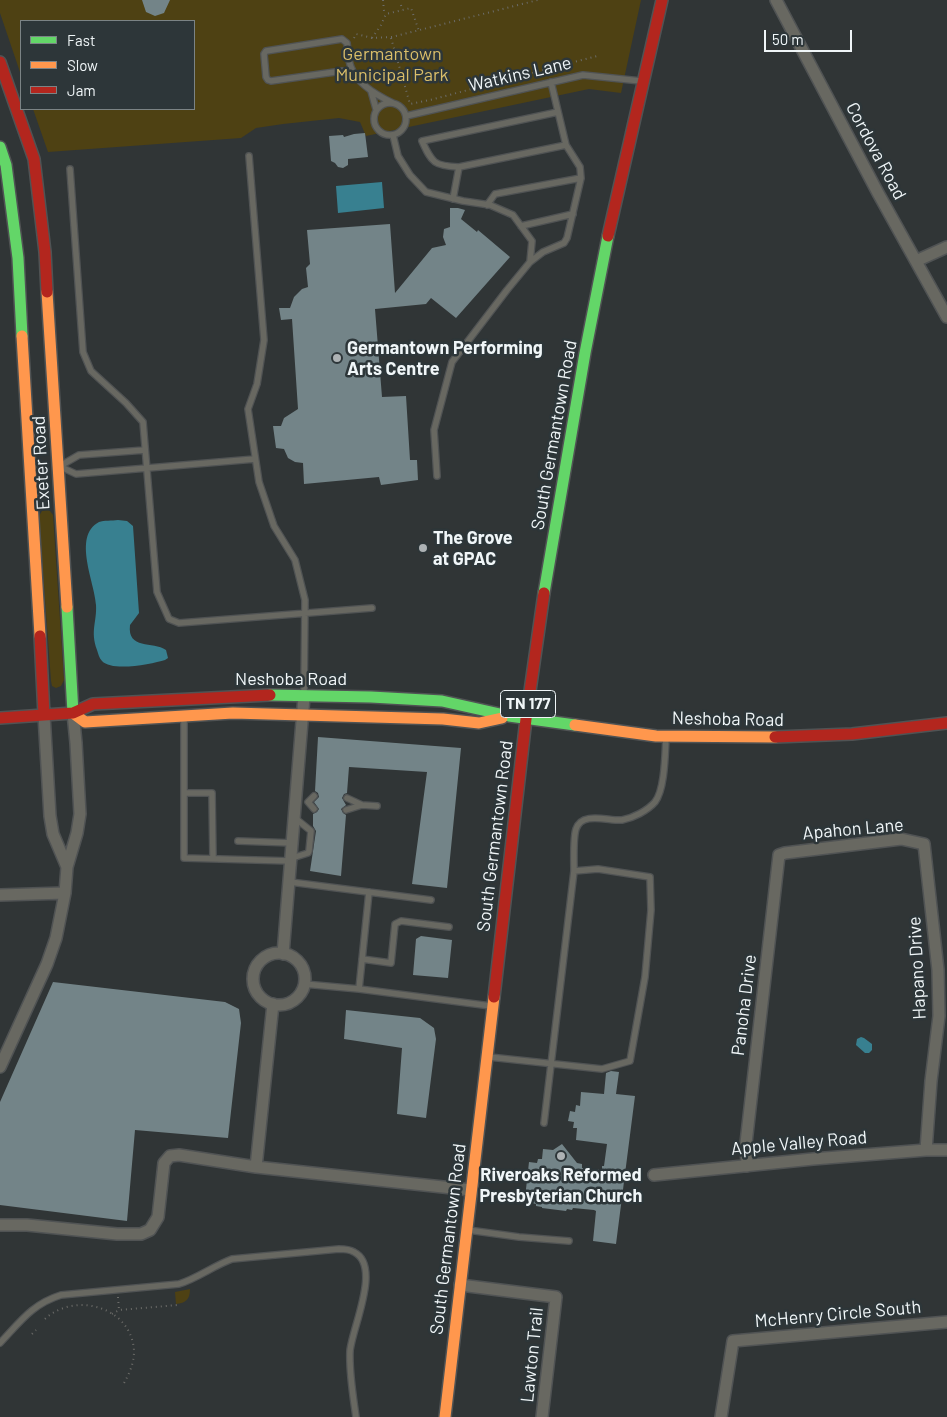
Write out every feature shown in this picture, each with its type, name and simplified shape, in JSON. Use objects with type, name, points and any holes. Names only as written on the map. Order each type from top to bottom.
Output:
[{"type":"street","name":"South Germantown Road","points":[[445,1417],[486,1056],[539,623],[585,353],[612,214],[662,0]]},
{"type":"street","name":"Cordova Road","points":[[776,0],[947,317]]},
{"type":"street","name":"Exeter Road","points":[[0,62],[34,159],[47,279],[80,814],[77,833],[67,867],[65,893],[56,938],[47,964],[0,1067]]},
{"type":"street","name":"Exeter Road","points":[[0,147],[6,165],[18,258],[51,825],[67,867]]},
{"type":"street","points":[[916,261],[947,247]]},
{"type":"street","name":"Neshoba Road","points":[[0,718],[73,713],[93,704],[265,695],[370,697],[442,701],[526,719],[667,736],[803,737],[852,734],[947,723]]},
{"type":"street","points":[[283,954],[295,818],[302,802],[304,697]]},
{"type":"street","name":"Neshoba Road","points":[[73,713],[85,722],[233,714],[303,714],[443,719],[478,723],[508,716]]},
{"type":"street","name":"Apahon Lane","points":[[785,852],[901,839],[924,844]]},
{"type":"street","name":"Hapano Drive","points":[[924,844],[938,970],[938,1016],[926,1150]]},
{"type":"street","name":"Panoha Drive","points":[[747,1166],[746,1143],[779,855],[785,852]]},
{"type":"street","points":[[0,895],[65,893]]},
{"type":"street","points":[[283,954],[291,957],[302,968],[304,984],[301,992],[290,1002],[274,1004],[266,1002],[256,992],[253,977],[255,969],[267,956],[283,954]]},
{"type":"street","points":[[256,1166],[274,1004]]},
{"type":"street","name":"Apple Valley Road","points":[[654,1175],[926,1150],[947,1150]]},
{"type":"street","points":[[0,1225],[27,1225],[117,1234],[142,1234],[150,1230],[158,1217],[164,1163],[170,1156],[179,1154],[256,1166],[471,1190]]},
{"type":"street","name":"Lawton Trail","points":[[460,1285],[556,1297],[542,1417]]},
{"type":"street","name":"McHenry Circle South","points":[[721,1417],[733,1340],[947,1322]]},
{"type":"lane","points":[[354,73],[342,71],[271,82],[266,77],[264,54],[266,51],[342,39],[347,43],[350,66],[354,73],[370,89],[403,110],[406,122],[398,132],[392,135],[380,132],[376,127],[373,122],[376,109],[374,97],[370,89]]},
{"type":"lane","name":"Watkins Lane","points":[[406,116],[583,75],[643,81]]},
{"type":"lane","points":[[437,476],[434,430],[452,362],[530,262],[543,252],[564,243],[567,238],[581,178],[580,167],[566,145],[551,82]]},
{"type":"lane","points":[[376,109],[386,102],[393,103]]},
{"type":"lane","points":[[558,112],[422,141],[429,158],[442,166],[459,167],[566,145]]},
{"type":"lane","points":[[392,135],[398,156],[410,174],[426,192],[487,205],[513,215],[532,241],[530,262]]},
{"type":"lane","points":[[249,156],[264,340],[257,384],[248,409],[258,482],[274,526],[295,560],[303,588],[304,697]]},
{"type":"lane","points":[[454,199],[459,167]]},
{"type":"lane","points":[[70,168],[83,352],[91,370],[143,422],[157,592],[169,619],[179,623],[372,608]]},
{"type":"lane","points":[[487,205],[495,194],[581,178]]},
{"type":"lane","points":[[521,226],[573,214]]},
{"type":"lane","points":[[59,467],[79,455],[145,450]]},
{"type":"lane","points":[[59,467],[76,474],[255,459]]},
{"type":"lane","points":[[184,716],[184,858],[292,860],[308,854],[310,851],[311,831],[295,818]]},
{"type":"lane","points":[[544,1123],[574,871],[576,829],[581,822],[590,818],[621,820],[635,816],[655,801],[663,780],[667,736]]},
{"type":"lane","points":[[184,793],[212,793],[213,859]]},
{"type":"lane","points":[[302,802],[314,796]]},
{"type":"lane","points":[[347,798],[362,804],[377,806]]},
{"type":"lane","points":[[302,802],[314,809]]},
{"type":"lane","points":[[346,810],[362,804]]},
{"type":"lane","points":[[238,840],[293,843]]},
{"type":"lane","points":[[486,1056],[602,1069],[630,1061],[645,977],[651,910],[650,877],[598,869],[574,871]]},
{"type":"lane","points":[[290,882],[431,900]]},
{"type":"lane","points":[[359,989],[369,892]]},
{"type":"lane","points":[[362,959],[391,962],[395,924],[402,921],[449,927]]},
{"type":"lane","points":[[304,984],[493,1006]]},
{"type":"lane","points":[[466,1229],[520,1237],[569,1241]]},
{"type":"lane","points":[[0,1344],[37,1305],[44,1300],[61,1295],[179,1284],[193,1280],[232,1259],[339,1249],[347,1250],[354,1252],[361,1258],[366,1275],[362,1301],[350,1349],[356,1417]]},
{"type":"path","points":[[383,0],[384,12],[386,14]]},
{"type":"path","points":[[353,39],[356,34],[372,38],[390,38],[538,0]]},
{"type":"path","points":[[401,5],[402,10]]},
{"type":"path","points":[[372,38],[386,14],[411,8],[419,31]]},
{"type":"path","points":[[390,38],[410,104],[598,56]]},
{"type":"path","points":[[118,1296],[119,1310]]},
{"type":"path","points":[[45,1319],[61,1309],[80,1305],[101,1308],[112,1314],[129,1332],[134,1350],[131,1369],[123,1384]]},
{"type":"path","points":[[112,1314],[119,1310],[178,1305]]},
{"type":"path","points":[[32,1334],[36,1330]]},
{"type":"green space","name":"Germantown Municipal Park","points":[[0,0],[641,0],[621,93],[589,89],[366,136],[360,122],[339,118],[256,128],[241,138],[48,152],[33,110],[195,110],[195,20],[20,20],[20,72],[0,13]]},
{"type":"green space","points":[[46,509],[53,515],[64,680],[61,686],[56,688],[52,686],[51,681],[39,516]]},
{"type":"green space","points":[[190,1289],[187,1300],[176,1304],[175,1292]]},
{"type":"water","points":[[382,182],[384,208],[338,213],[336,186]]},
{"type":"water","points":[[127,521],[133,526],[139,613],[130,625],[130,633],[137,642],[161,647],[166,650],[168,658],[165,660],[123,667],[107,664],[102,661],[98,654],[94,637],[96,605],[87,560],[87,538],[91,529],[99,522]]},
{"type":"water","points":[[861,1037],[872,1044],[872,1050],[869,1053],[865,1053],[856,1045],[857,1039]]},
{"type":"building","points":[[142,0],[170,0],[164,13],[155,16],[146,12]]},
{"type":"building","points":[[365,133],[368,157],[348,159],[348,165],[343,168],[338,167],[331,161],[329,136],[343,135],[344,137]]},
{"type":"building","name":"Germantown Performing Arts Centre","points":[[450,208],[465,210],[461,219],[477,232],[478,230],[510,257],[456,318],[431,298],[426,304],[375,309],[382,397],[406,396],[410,460],[417,460],[418,480],[381,485],[379,477],[304,484],[303,463],[295,462],[288,458],[284,449],[276,448],[273,426],[281,426],[284,418],[298,409],[292,319],[281,320],[279,308],[290,308],[294,297],[302,289],[308,287],[306,268],[310,264],[307,230],[390,224],[395,293],[432,248],[446,245],[443,237],[444,229],[450,227]]},
{"type":"building","points":[[318,737],[461,748],[447,888],[412,884],[427,772],[349,767],[347,793],[342,798],[346,805],[341,809],[346,815],[341,876],[310,871],[316,831],[313,826],[313,814],[319,809],[314,802],[319,797],[315,791]]},
{"type":"building","points":[[421,936],[452,940],[448,978],[413,975],[416,939]]},
{"type":"building","points":[[53,982],[225,1002],[239,1009],[241,1023],[228,1138],[135,1130],[127,1221],[0,1205],[0,1102]]},
{"type":"building","points":[[346,1010],[420,1018],[434,1028],[436,1039],[426,1118],[397,1114],[402,1048],[344,1039]]},
{"type":"building","name":"Riveroaks Reformed Presbyterian Church","points":[[611,1071],[619,1072],[616,1094],[635,1096],[616,1244],[593,1241],[596,1211],[573,1208],[566,1211],[542,1208],[532,1203],[533,1199],[525,1198],[529,1162],[537,1163],[538,1159],[542,1159],[543,1149],[553,1150],[562,1144],[577,1163],[582,1164],[582,1168],[602,1170],[607,1144],[576,1140],[577,1128],[573,1128],[574,1122],[568,1121],[570,1111],[575,1112],[576,1105],[580,1106],[581,1092],[604,1094],[606,1073]]},
{"type":"traffic: fast","points":[[0,147],[6,165],[18,258],[22,336]]},
{"type":"traffic: fast","points":[[544,593],[585,353],[608,236]]},
{"type":"traffic: fast","points":[[67,607],[73,713]]},
{"type":"traffic: fast","points":[[270,695],[371,697],[442,701],[509,716],[575,725]]},
{"type":"traffic: slow","points":[[47,292],[67,607]]},
{"type":"traffic: slow","points":[[22,336],[40,636]]},
{"type":"traffic: slow","points":[[73,713],[85,722],[233,713],[443,719],[479,723],[502,718]]},
{"type":"traffic: slow","points":[[575,725],[656,736],[775,737]]},
{"type":"traffic: slow","points":[[445,1417],[494,997]]},
{"type":"traffic: jam","points":[[608,236],[662,0]]},
{"type":"traffic: jam","points":[[0,62],[34,159],[45,252],[47,292]]},
{"type":"traffic: jam","points":[[494,997],[526,719],[544,593]]},
{"type":"traffic: jam","points":[[40,636],[44,715]]},
{"type":"traffic: jam","points":[[0,718],[73,713],[93,704],[270,695]]},
{"type":"traffic: jam","points":[[775,737],[852,734],[947,723]]},
{"type":"place","name":"Germantown Performing Arts Centre","points":[[337,358]]},
{"type":"place","name":"The Grove at GPAC","points":[[423,548]]},
{"type":"place","name":"Riveroaks Reformed Presbyterian Church","points":[[561,1156]]}]
